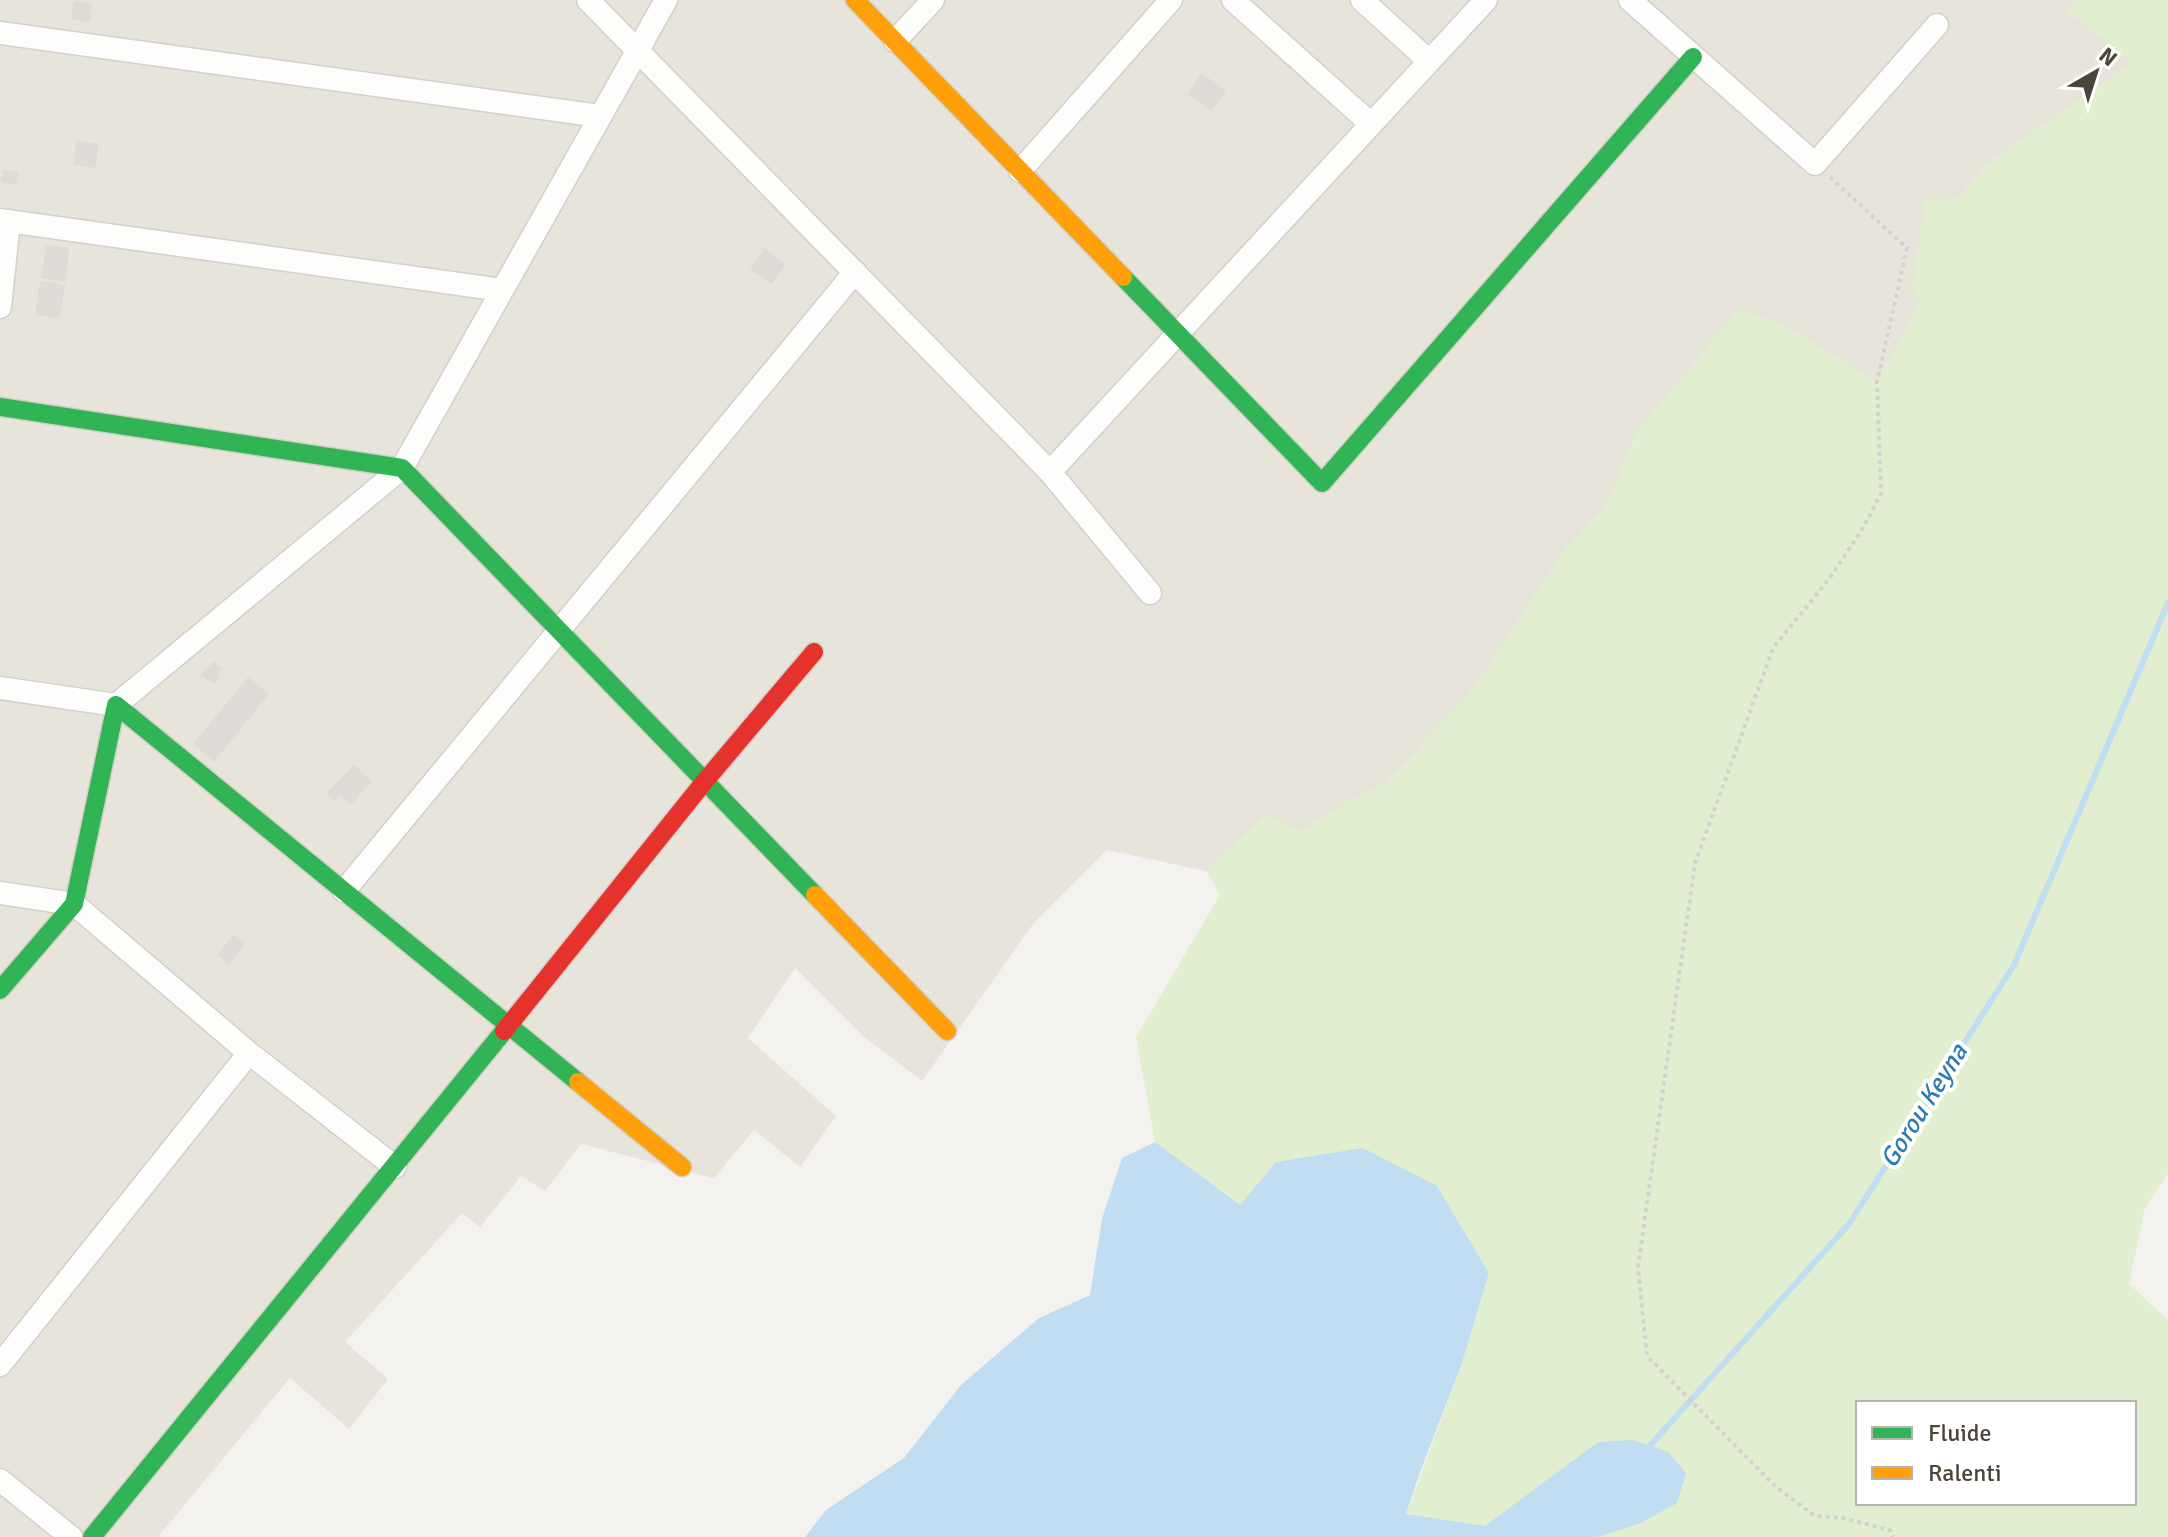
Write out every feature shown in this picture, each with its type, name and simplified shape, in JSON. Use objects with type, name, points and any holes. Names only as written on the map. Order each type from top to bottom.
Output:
[{"type":"street","points":[[588,0],[1050,472],[1150,593]]},
{"type":"street","points":[[0,990],[74,904],[116,705],[402,468],[666,0]]},
{"type":"street","points":[[855,0],[1322,483],[1693,57]]},
{"type":"street","points":[[895,41],[933,0]]},
{"type":"street","points":[[1020,171],[1171,0]]},
{"type":"street","points":[[1233,0],[1371,124]]},
{"type":"street","points":[[1362,0],[1429,61]]},
{"type":"street","points":[[1050,472],[1486,0]]},
{"type":"street","points":[[1630,0],[1815,164],[1937,25]]},
{"type":"street","points":[[0,33],[600,116]]},
{"type":"street","points":[[0,307],[5,221],[502,290]]},
{"type":"street","points":[[344,891],[855,272]]},
{"type":"street","points":[[0,407],[402,468],[947,1031]]},
{"type":"street","points":[[92,1537],[705,781],[814,652]]},
{"type":"street","points":[[0,688],[116,705],[682,1167]]},
{"type":"street","points":[[0,893],[74,904],[249,1053],[395,1167]]},
{"type":"street","points":[[0,1365],[249,1053]]},
{"type":"street","points":[[0,1480],[71,1537]]},
{"type":"path","points":[[1815,164],[1907,248],[1877,382],[1881,494],[1829,579],[1773,648],[1695,863],[1638,1267],[1647,1356],[1776,1487],[1815,1516],[1872,1525],[1890,1530],[1893,1537]]},
{"type":"shaded area","points":[[0,0],[2077,0],[2068,11],[2133,63],[1987,164],[1958,198],[1921,302],[1877,382],[1781,324],[1636,432],[1605,509],[1564,551],[1475,687],[1382,785],[1300,832],[1266,815],[1206,871],[1107,850],[1033,924],[922,1081],[865,1038],[795,968],[748,1038],[836,1116],[800,1167],[754,1130],[714,1178],[581,1144],[545,1191],[521,1176],[480,1227],[462,1213],[345,1342],[388,1379],[349,1429],[290,1378],[158,1537],[0,1537]]},
{"type":"green space","points":[[2077,0],[2168,0],[2168,1174],[2145,1208],[2129,1284],[2168,1320],[2168,1537],[1598,1537],[1541,1486],[1485,1526],[1406,1515],[1461,1366],[1489,1273],[1437,1186],[1276,1162],[1240,1206],[1155,1142],[1136,1037],[1220,895],[1206,871],[1266,814],[1300,832],[1343,804],[1382,785],[1413,755],[1475,687],[1564,551],[1605,509],[1636,432],[1739,309],[1781,324],[1877,382],[1920,303],[1912,289],[1925,199],[1958,198],[1987,164],[2133,63],[2067,11]]},
{"type":"water","points":[[1155,1142],[1240,1205],[1276,1162],[1363,1148],[1437,1186],[1489,1273],[1461,1366],[1406,1514],[1485,1526],[1598,1442],[1633,1440],[1668,1452],[1686,1473],[1677,1503],[1641,1523],[1598,1537],[805,1537],[826,1510],[904,1458],[961,1385],[1039,1318],[1090,1295],[1102,1219],[1122,1158]]},
{"type":"building","points":[[74,1],[92,3],[90,22],[71,20]]},
{"type":"building","points":[[1202,73],[1226,91],[1212,111],[1187,94]]},
{"type":"building","points":[[76,141],[98,144],[96,168],[74,165]]},
{"type":"building","points":[[3,169],[19,173],[16,185],[1,181]]},
{"type":"building","points":[[46,245],[69,248],[66,282],[41,278]]},
{"type":"building","points":[[765,248],[786,264],[772,284],[750,269]]},
{"type":"building","points":[[40,281],[65,285],[60,318],[35,315]]},
{"type":"building","points":[[214,661],[223,669],[217,674],[221,677],[214,684],[200,675]]},
{"type":"building","points":[[248,677],[269,694],[214,762],[193,744]]},
{"type":"building","points":[[354,765],[372,781],[351,805],[340,795],[335,801],[326,793]]},
{"type":"building","points":[[234,934],[245,944],[229,965],[217,955]]},
{"type":"waterway","name":"Gorou Keyna","points":[[1646,1450],[1849,1224],[2014,965],[2168,603]]},
{"type":"traffic: fast","points":[[1123,277],[1322,483],[1693,57]]},
{"type":"traffic: fast","points":[[0,407],[402,468],[815,895]]},
{"type":"traffic: fast","points":[[0,990],[74,904],[116,705],[578,1082]]},
{"type":"traffic: fast","points":[[92,1537],[504,1031]]},
{"type":"traffic: slow","points":[[855,0],[1123,277]]},
{"type":"traffic: slow","points":[[815,895],[947,1031]]},
{"type":"traffic: slow","points":[[578,1082],[682,1167]]},
{"type":"traffic: jam","points":[[504,1031],[705,781],[814,652]]}]
